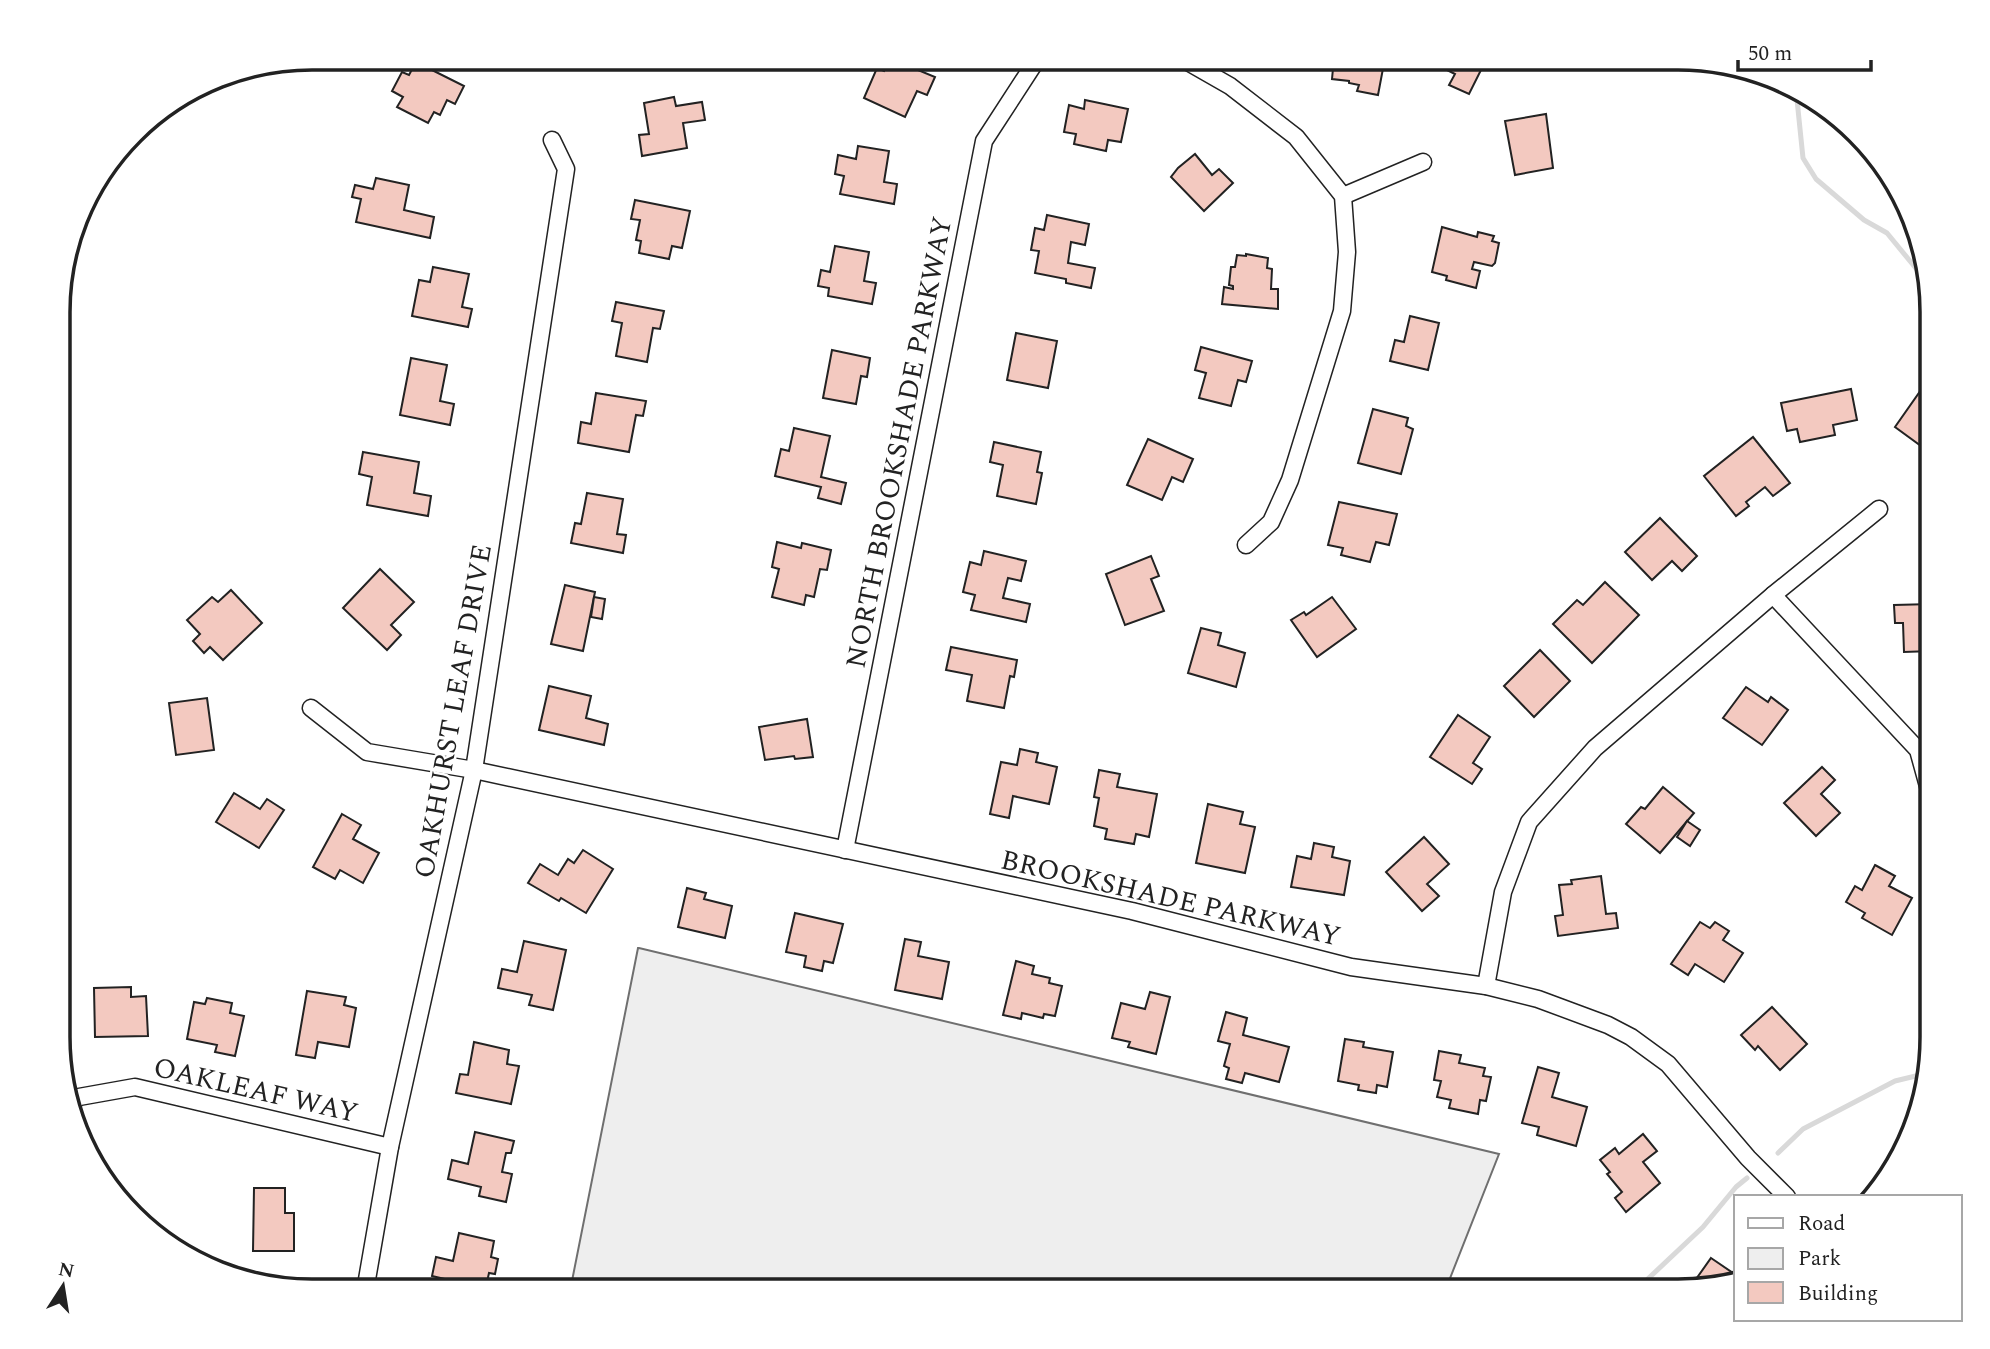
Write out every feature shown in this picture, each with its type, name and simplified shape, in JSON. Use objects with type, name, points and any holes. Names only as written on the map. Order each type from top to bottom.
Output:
[{"type":"street","name":"NORTH BROOKSHADE PARKWAY","points":[[845,850],[984,141],[1030,70]]},
{"type":"street","points":[[1203,70],[1230,86],[1296,138],[1343,197],[1347,252],[1342,311],[1290,480],[1272,522],[1246,545]]},
{"type":"street","name":"OAKHURST LEAF DRIVE","points":[[367,1279],[390,1147],[474,770],[566,169],[552,140]]},
{"type":"street","points":[[1343,197],[1423,162]]},
{"type":"street","points":[[1486,986],[1503,892],[1529,822],[1595,748],[1773,595],[1879,509]]},
{"type":"street","points":[[1773,595],[1919,754]]},
{"type":"street","name":"BROOKSHADE PARKWAY","points":[[311,708],[367,752],[474,770],[1132,911],[1352,967],[1486,986],[1560,1007],[1608,1025],[1631,1037],[1668,1064],[1748,1158],[1785,1195]]},
{"type":"street","name":"OAKLEAF WAY","points":[[78,1097],[135,1087],[390,1147]]},
{"type":"green space","points":[[638,948],[1499,1154],[1450,1278],[572,1279]]},
{"type":"building","points":[[1333,70],[1383,70],[1378,95],[1357,91],[1359,85],[1349,81],[1332,79]]},
{"type":"building","points":[[1447,70],[1481,70],[1469,94],[1449,85],[1455,74]]},
{"type":"building","points":[[411,71],[434,71],[464,86],[455,104],[447,100],[440,115],[434,112],[428,123],[397,107],[403,97],[392,91],[402,72],[409,75]]},
{"type":"building","points":[[876,71],[919,71],[935,77],[927,95],[917,91],[905,117],[864,98]]},
{"type":"building","points":[[674,97],[676,106],[702,102],[705,120],[683,123],[687,148],[642,156],[639,135],[649,134],[644,103]]},
{"type":"building","points":[[1085,100],[1128,109],[1121,142],[1108,140],[1106,151],[1074,144],[1076,134],[1064,132],[1069,105],[1084,109]]},
{"type":"building","points":[[1546,114],[1553,168],[1515,175],[1505,121]]},
{"type":"building","points":[[858,146],[889,151],[884,182],[897,184],[894,204],[840,194],[844,176],[835,174],[838,155],[856,159]]},
{"type":"building","points":[[1195,154],[1212,175],[1219,169],[1233,183],[1204,211],[1171,177]]},
{"type":"building","points":[[376,178],[409,185],[404,210],[434,217],[430,238],[356,222],[361,199],[352,197],[355,185],[373,189]]},
{"type":"building","points":[[635,200],[690,211],[682,248],[672,246],[669,259],[639,253],[641,241],[636,240],[640,220],[631,219]]},
{"type":"building","points":[[1047,215],[1089,224],[1085,245],[1071,242],[1068,263],[1095,268],[1091,288],[1066,283],[1066,279],[1035,273],[1039,251],[1031,250],[1035,228],[1044,230]]},
{"type":"building","points":[[1442,227],[1477,237],[1478,232],[1494,236],[1492,241],[1499,243],[1492,266],[1474,262],[1472,269],[1480,271],[1476,288],[1446,280],[1447,276],[1432,272]]},
{"type":"building","points":[[835,246],[869,252],[864,281],[876,283],[872,304],[828,296],[829,288],[818,286],[821,270],[830,272]]},
{"type":"building","points":[[1237,255],[1268,258],[1267,268],[1272,269],[1271,289],[1278,289],[1278,309],[1222,304],[1224,287],[1233,289],[1233,286],[1229,285],[1231,267],[1235,267]]},
{"type":"building","points":[[433,267],[469,274],[462,307],[472,309],[468,327],[412,316],[419,280],[430,282]]},
{"type":"building","points":[[616,302],[664,311],[660,329],[653,328],[647,362],[616,356],[622,323],[612,321]]},
{"type":"building","points":[[1410,316],[1439,323],[1428,370],[1390,361],[1395,340],[1404,342]]},
{"type":"building","points":[[1016,333],[1057,341],[1048,388],[1007,380]]},
{"type":"building","points":[[1201,347],[1252,361],[1246,382],[1238,380],[1231,406],[1199,398],[1206,373],[1195,370]]},
{"type":"building","points":[[832,350],[870,358],[867,377],[861,376],[856,404],[823,398]]},
{"type":"building","points":[[411,358],[447,365],[440,401],[454,404],[450,425],[400,415]]},
{"type":"building","points":[[1851,389],[1857,420],[1833,425],[1835,435],[1800,442],[1797,429],[1787,431],[1781,403]]},
{"type":"building","points":[[596,393],[646,401],[643,416],[636,415],[629,452],[578,443],[581,422],[591,424]]},
{"type":"building","points":[[1919,393],[1919,445],[1895,427]]},
{"type":"building","points":[[1373,409],[1408,418],[1406,426],[1413,429],[1401,474],[1358,463]]},
{"type":"building","points":[[794,428],[830,436],[821,477],[846,483],[841,504],[818,498],[821,487],[775,476],[781,449],[789,451]]},
{"type":"building","points":[[1753,437],[1790,483],[1773,496],[1765,487],[1746,502],[1749,506],[1736,516],[1704,476]]},
{"type":"building","points":[[1148,439],[1193,459],[1183,482],[1172,477],[1162,500],[1127,485]]},
{"type":"building","points":[[994,442],[1041,452],[1037,472],[1042,473],[1036,504],[997,496],[1003,465],[990,462]]},
{"type":"building","points":[[363,452],[419,462],[414,493],[431,496],[428,516],[367,505],[372,477],[359,474]]},
{"type":"building","points":[[587,493],[623,499],[617,534],[626,535],[623,553],[571,543],[575,523],[581,524]]},
{"type":"building","points":[[1339,502],[1397,514],[1389,545],[1376,542],[1370,562],[1341,555],[1343,548],[1328,545]]},
{"type":"building","points":[[1660,518],[1697,556],[1682,571],[1672,561],[1652,580],[1625,552]]},
{"type":"building","points":[[777,542],[801,548],[802,543],[831,550],[827,570],[820,569],[814,597],[806,595],[804,605],[772,597],[779,569],[772,567]]},
{"type":"building","points":[[984,551],[1026,561],[1021,581],[1008,578],[1003,598],[1030,604],[1026,622],[971,610],[975,595],[963,592],[970,562],[981,565]]},
{"type":"building","points":[[1151,556],[1159,576],[1151,579],[1164,611],[1125,625],[1106,574]]},
{"type":"building","points":[[380,569],[414,602],[391,625],[401,635],[387,650],[343,608]]},
{"type":"building","points":[[1605,582],[1639,615],[1592,663],[1553,624],[1577,600],[1583,605]]},
{"type":"building","points":[[565,585],[595,592],[583,651],[551,644]]},
{"type":"building","points":[[231,590],[262,623],[223,660],[210,647],[204,653],[193,641],[200,634],[187,620],[212,597],[218,602]]},
{"type":"building","points":[[594,597],[605,599],[602,619],[591,617]]},
{"type":"building","points":[[1332,597],[1356,629],[1317,657],[1291,620],[1304,612],[1306,615]]},
{"type":"building","points":[[1919,604],[1919,651],[1904,652],[1903,623],[1895,623],[1894,605]]},
{"type":"building","points":[[1201,628],[1221,633],[1218,645],[1245,653],[1236,687],[1188,673]]},
{"type":"building","points":[[951,647],[1017,660],[1014,677],[1010,676],[1004,708],[967,701],[972,675],[946,670]]},
{"type":"building","points":[[1540,650],[1570,681],[1534,717],[1504,686]]},
{"type":"building","points":[[549,686],[591,696],[586,718],[608,724],[604,745],[539,730]]},
{"type":"building","points":[[1746,687],[1768,702],[1771,697],[1788,710],[1762,745],[1723,718]]},
{"type":"building","points":[[207,698],[214,750],[176,755],[169,703]]},
{"type":"building","points":[[1458,715],[1490,737],[1473,763],[1482,769],[1472,784],[1430,757]]},
{"type":"building","points":[[807,719],[813,757],[795,759],[794,756],[765,760],[759,727]]},
{"type":"building","points":[[1020,749],[1038,753],[1036,762],[1057,767],[1049,804],[1013,796],[1009,818],[990,814],[1001,762],[1017,765]]},
{"type":"building","points":[[1822,767],[1835,780],[1821,794],[1840,813],[1816,836],[1784,803]]},
{"type":"building","points":[[1099,770],[1120,774],[1117,787],[1157,794],[1149,837],[1136,834],[1134,844],[1105,839],[1107,829],[1094,826],[1099,798],[1094,797]]},
{"type":"building","points":[[1663,787],[1694,813],[1660,853],[1626,824],[1641,807],[1645,809]]},
{"type":"building","points":[[234,793],[260,809],[267,799],[284,810],[259,848],[216,822]]},
{"type":"building","points":[[1208,804],[1243,812],[1240,824],[1255,827],[1245,873],[1196,863]]},
{"type":"building","points":[[342,814],[361,825],[353,839],[379,853],[363,883],[340,870],[335,879],[313,867]]},
{"type":"building","points":[[1687,821],[1700,830],[1690,846],[1677,837]]},
{"type":"building","points":[[1424,837],[1449,864],[1427,884],[1439,896],[1422,911],[1386,872]]},
{"type":"building","points":[[1314,843],[1334,847],[1332,857],[1350,861],[1344,895],[1291,887],[1297,856],[1311,859]]},
{"type":"building","points":[[583,850],[613,869],[586,913],[528,883],[540,864],[558,875],[568,859],[574,863]]},
{"type":"building","points":[[1875,865],[1895,876],[1889,886],[1912,898],[1892,935],[1862,918],[1865,913],[1846,902],[1855,886],[1862,890]]},
{"type":"building","points":[[1601,876],[1606,914],[1616,913],[1618,928],[1558,936],[1555,916],[1563,915],[1559,885],[1572,884],[1571,880]]},
{"type":"building","points":[[687,888],[706,893],[704,899],[732,906],[725,938],[678,927]]},
{"type":"building","points":[[795,913],[843,924],[833,963],[824,961],[822,971],[804,967],[806,956],[786,952]]},
{"type":"building","points":[[1700,922],[1710,928],[1715,922],[1729,931],[1723,940],[1743,953],[1724,982],[1695,964],[1688,975],[1671,964]]},
{"type":"building","points":[[905,939],[921,942],[918,956],[949,962],[942,999],[895,990]]},
{"type":"building","points":[[524,941],[566,950],[553,1010],[529,1005],[532,995],[498,988],[502,969],[517,972]]},
{"type":"building","points":[[1016,961],[1034,966],[1032,974],[1050,978],[1049,983],[1062,986],[1055,1016],[1044,1014],[1043,1018],[1022,1013],[1021,1019],[1003,1015]]},
{"type":"building","points":[[131,987],[131,997],[146,996],[148,1036],[95,1037],[94,988]]},
{"type":"building","points":[[307,991],[346,997],[344,1005],[356,1008],[349,1047],[318,1042],[315,1058],[296,1055]]},
{"type":"building","points":[[1150,992],[1170,997],[1156,1054],[1128,1047],[1130,1042],[1112,1038],[1121,1003],[1145,1009]]},
{"type":"building","points":[[207,998],[232,1003],[230,1013],[244,1016],[235,1056],[215,1052],[217,1045],[187,1039],[194,1002],[205,1004]]},
{"type":"building","points":[[1772,1007],[1807,1044],[1780,1070],[1758,1046],[1755,1050],[1741,1035]]},
{"type":"building","points":[[1226,1012],[1247,1018],[1243,1035],[1289,1047],[1279,1082],[1245,1073],[1242,1083],[1226,1079],[1229,1068],[1224,1066],[1230,1044],[1218,1041]]},
{"type":"building","points":[[1345,1039],[1364,1042],[1363,1047],[1393,1052],[1387,1087],[1377,1085],[1376,1093],[1358,1090],[1359,1085],[1338,1081]]},
{"type":"building","points":[[474,1042],[509,1050],[507,1064],[519,1066],[511,1104],[456,1093],[460,1074],[468,1075]]},
{"type":"building","points":[[1439,1051],[1461,1055],[1459,1063],[1485,1068],[1483,1076],[1491,1077],[1486,1101],[1480,1100],[1478,1114],[1449,1108],[1451,1100],[1437,1097],[1441,1081],[1434,1080]]},
{"type":"building","points":[[1538,1067],[1559,1073],[1552,1097],[1587,1107],[1576,1146],[1537,1135],[1539,1127],[1522,1123]]},
{"type":"building","points":[[475,1132],[514,1141],[511,1153],[506,1153],[502,1172],[512,1174],[506,1202],[479,1196],[481,1187],[448,1179],[452,1160],[468,1164]]},
{"type":"building","points":[[1643,1134],[1657,1151],[1643,1162],[1660,1183],[1626,1212],[1615,1198],[1622,1192],[1607,1174],[1610,1172],[1600,1160],[1615,1148],[1619,1154]]},
{"type":"building","points":[[254,1188],[285,1188],[285,1213],[294,1213],[294,1251],[253,1251]]},
{"type":"building","points":[[459,1233],[494,1241],[491,1257],[498,1259],[495,1274],[489,1273],[488,1279],[444,1279],[432,1276],[436,1257],[453,1261]]},
{"type":"building","points":[[1711,1258],[1732,1272],[1725,1274],[1697,1278]]},
{"type":"waterway","points":[[1797,102],[1803,158],[1816,179],[1864,220],[1887,233],[1916,268]]},
{"type":"waterway","points":[[1778,1153],[1803,1129],[1895,1081],[1916,1076]]},
{"type":"waterway","points":[[1649,1278],[1703,1227],[1736,1187],[1747,1178]]}]
